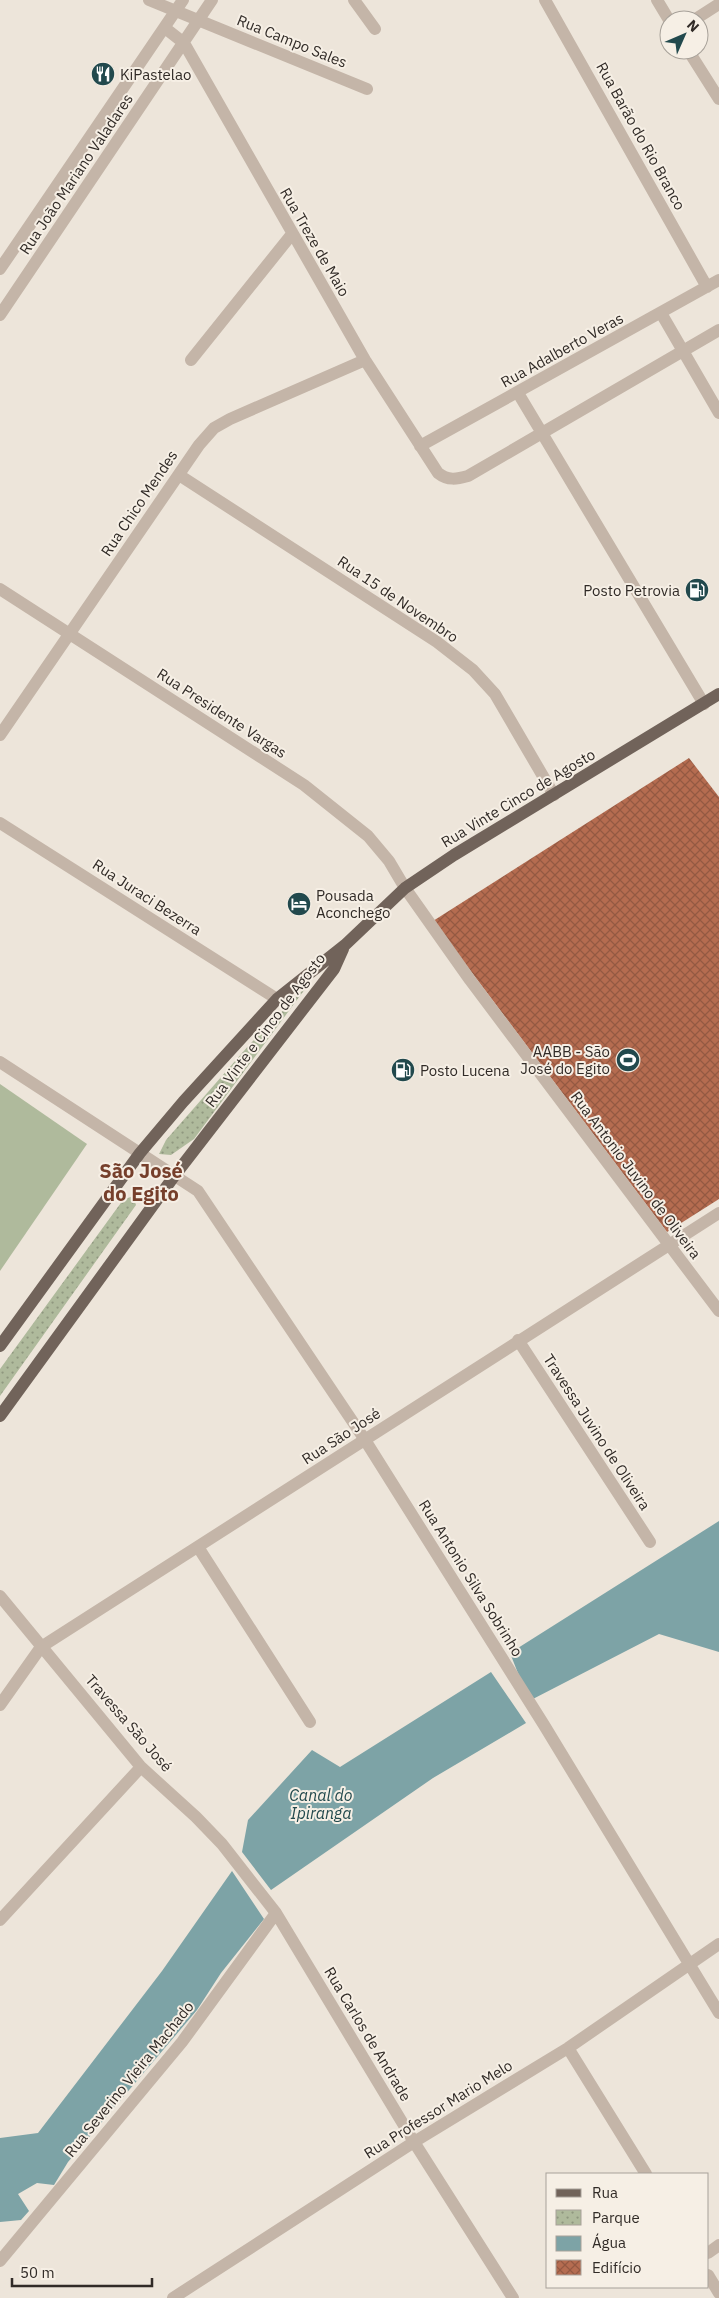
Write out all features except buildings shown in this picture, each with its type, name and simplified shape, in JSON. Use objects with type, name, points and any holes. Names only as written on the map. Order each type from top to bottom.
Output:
[{"type":"main road","name":"Rua Vinte Cinco de Agosto","points":[[345,945],[405,888],[719,694]]},
{"type":"main road","name":"Rua Vinte e Cinco de Agosto","points":[[0,1346],[140,1153],[189,1095],[278,999],[345,945]]},
{"type":"main road","name":"Rua Vinte e Cinco de Agosto","points":[[0,1416],[175,1175],[334,969],[345,945]]},
{"type":"street","name":"Rua Campo Sales","points":[[149,0],[179,5],[198,20],[367,89]]},
{"type":"street","name":"Rua João Mariano Valadares","points":[[0,316],[212,0]]},
{"type":"street","points":[[354,0],[375,29]]},
{"type":"street","name":"Rua Barão do Rio Branco","points":[[546,0],[707,287]]},
{"type":"street","name":"Rua João Mariano Valadares","points":[[0,269],[179,5]]},
{"type":"street","name":"Rua Treze de Maio","points":[[165,28],[184,43],[365,360],[438,473],[450,479],[468,476],[542,433]]},
{"type":"street","points":[[694,60],[719,99]]},
{"type":"street","points":[[191,360],[292,234]]},
{"type":"street","name":"Rua Adalberto Veras","points":[[420,446],[719,280]]},
{"type":"street","points":[[661,313],[719,413]]},
{"type":"street","points":[[542,433],[719,330]]},
{"type":"street","name":"Rua Chico Mendes","points":[[0,735],[199,445],[214,428],[230,419],[365,360]]},
{"type":"street","points":[[518,393],[704,704]]},
{"type":"street","name":"Rua 15 de Novembro","points":[[179,475],[437,642],[473,670],[495,694],[554,795]]},
{"type":"street","name":"Rua Presidente Vargas","points":[[0,589],[304,785],[368,836],[389,861],[405,888]]},
{"type":"street","name":"Rua Juraci Bezerra","points":[[0,822],[278,999]]},
{"type":"street","name":"Rua Antonio Juvino de Oliveira","points":[[405,888],[470,980],[719,1311]]},
{"type":"street","name":"Rua Antonio Silva Sobrinho","points":[[0,1062],[198,1191],[365,1440],[529,1701],[719,2013]]},
{"type":"street","name":"Rua São José","points":[[0,1705],[41,1647],[518,1340],[719,1214]]},
{"type":"street","name":"Travessa Juvino de Oliveira","points":[[518,1340],[650,1542]]},
{"type":"street","points":[[198,1547],[310,1722]]},
{"type":"street","name":"Travessa São José","points":[[0,1596],[142,1767],[196,1817],[239,1865],[276,1914]]},
{"type":"street","points":[[0,1920],[142,1767]]},
{"type":"street","name":"Rua Carlos de Andrade","points":[[276,1914],[414,2142],[513,2298]]},
{"type":"street","name":"Rua Severino Vieira Machado","points":[[0,2261],[182,2042],[276,1914]]},
{"type":"street","name":"Rua Professor Mario Melo","points":[[173,2298],[414,2142],[568,2048],[719,1944]]},
{"type":"street","points":[[568,2048],[645,2173]]},
{"type":"street","points":[[709,2277],[719,2293]]},
{"type":"green space","points":[[308,985],[194,1139],[171,1155],[159,1154],[166,1140],[250,1044]]},
{"type":"green space","points":[[0,1084],[87,1144],[0,1271]]},
{"type":"green space","points":[[133,1196],[136,1205],[0,1396],[0,1369],[123,1200]]},
{"type":"water","points":[[719,1521],[719,1652],[659,1634],[529,1701],[510,1653]]},
{"type":"water","name":"Canal do Ipiranga","points":[[491,1672],[526,1723],[433,1778],[271,1890],[242,1852],[248,1820],[312,1750],[340,1767]]},
{"type":"water","points":[[232,1871],[264,1919],[221,1973],[197,2010],[68,2162],[54,2185],[37,2183],[18,2194],[29,2211],[21,2220],[0,2222],[0,2138],[38,2133],[162,1971]]},
{"type":"place","name":"KiPastelao","points":[[103,74]]},
{"type":"place","name":"Posto Petrovia","points":[[697,590]]},
{"type":"place","name":"Pousada Aconchego","points":[[299,904]]},
{"type":"place","name":"AABB - São José do Egito","points":[[628,1060]]},
{"type":"place","name":"Posto Lucena","points":[[403,1070]]},
{"type":"district","name":"São José do Egito","points":[[141,1182]]}]
